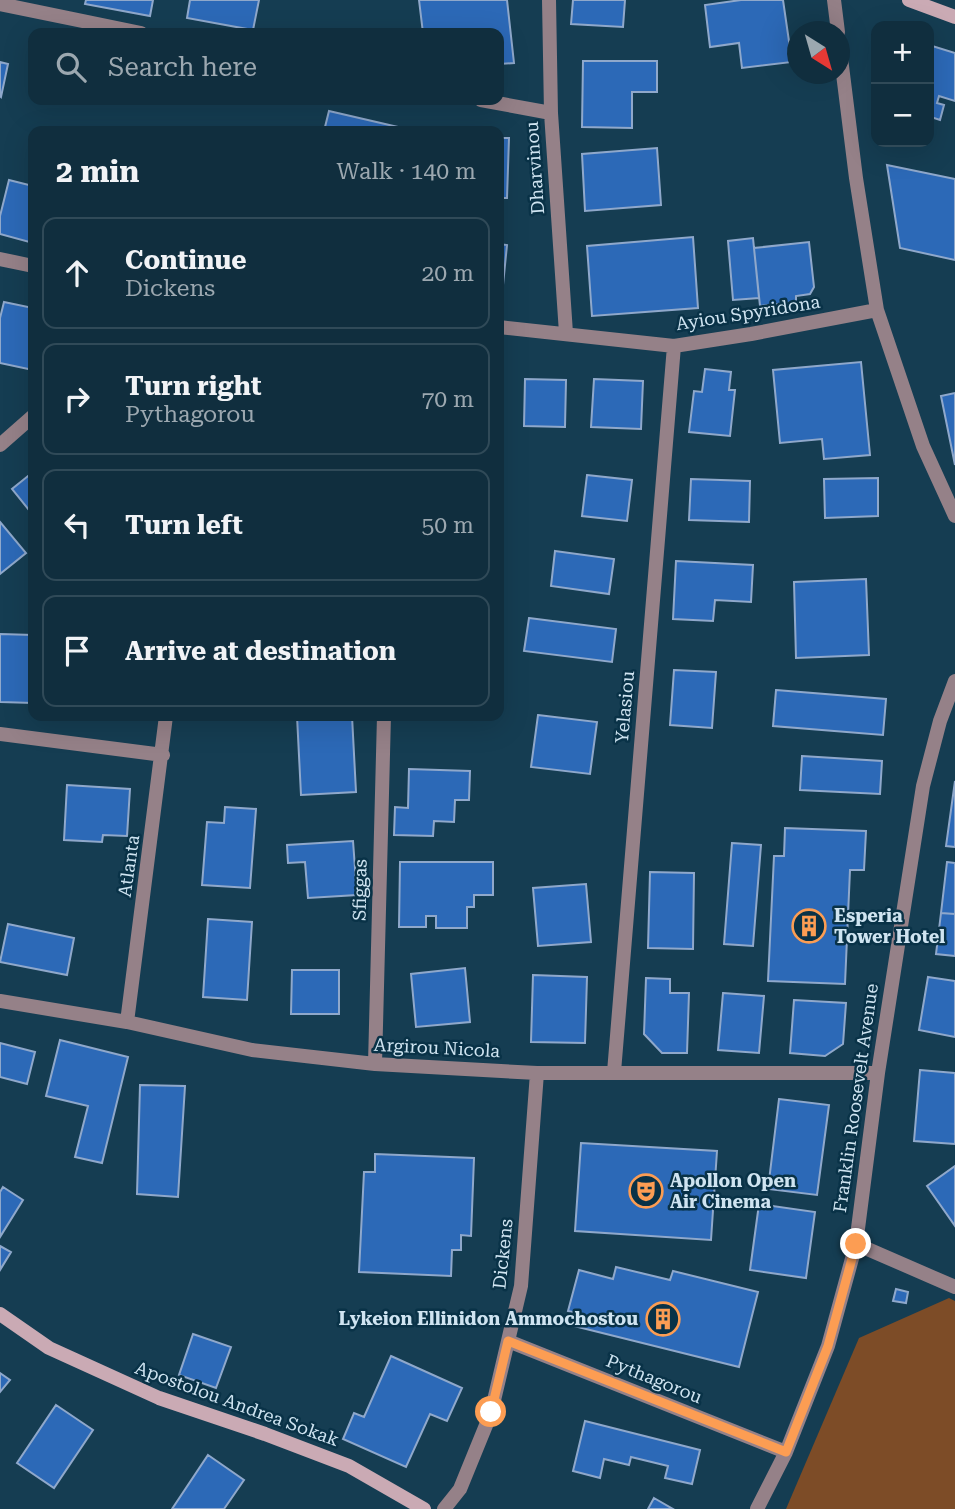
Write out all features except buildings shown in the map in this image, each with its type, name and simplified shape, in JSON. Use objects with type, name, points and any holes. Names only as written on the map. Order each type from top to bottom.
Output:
[{"type":"street","name":"Dharvinou","points":[[549,0],[551,113],[566,333]]},
{"type":"street","points":[[834,0],[837,21]]},
{"type":"street","points":[[909,0],[955,17]]},
{"type":"street","points":[[0,4],[39,7],[121,28]]},
{"type":"street","points":[[844,84],[877,310],[923,446],[955,516]]},
{"type":"street","points":[[504,104],[551,113]]},
{"type":"street","points":[[0,259],[28,265]]},
{"type":"street","name":"Ayiou Spyridona","points":[[504,327],[674,346],[877,310]]},
{"type":"street","name":"Yelasiou","points":[[614,1072],[674,346]]},
{"type":"street","points":[[0,445],[28,420]]},
{"type":"street","name":"Franklin Roosevelt Avenue","points":[[757,1509],[786,1452],[828,1346],[856,1244],[878,1073],[923,786],[940,721],[955,681]]},
{"type":"street","name":"Atlanta","points":[[127,1022],[166,721]]},
{"type":"street","name":"Sfiggas","points":[[375,1065],[384,721]]},
{"type":"street","points":[[0,734],[163,755]]},
{"type":"street","name":"Argirou Nicola","points":[[0,1002],[127,1022],[252,1050],[375,1065],[537,1073],[878,1073]]},
{"type":"street","name":"Dickens","points":[[444,1509],[460,1489],[491,1412],[521,1286],[537,1073]]},
{"type":"street","points":[[856,1244],[955,1287]]},
{"type":"street","name":"Apostolou Andrea Sokak","points":[[0,1314],[49,1348],[159,1398],[349,1466],[424,1509]]},
{"type":"street","name":"Pythagorou","points":[[508,1341],[786,1452]]},
{"type":"shaded area","points":[[949,1298],[955,1301],[955,1509],[786,1509],[859,1338]]},
{"type":"place","name":"Esperia Tower Hotel","points":[[809,926]]},
{"type":"place","name":"Apollon Open Air Cinema","points":[[646,1191]]},
{"type":"place","name":"Lykeion Ellinidon Ammochostou","points":[[663,1319]]},
{"type":"route","points":[[491,1412],[508,1341],[786,1452],[828,1346],[856,1244]]}]
